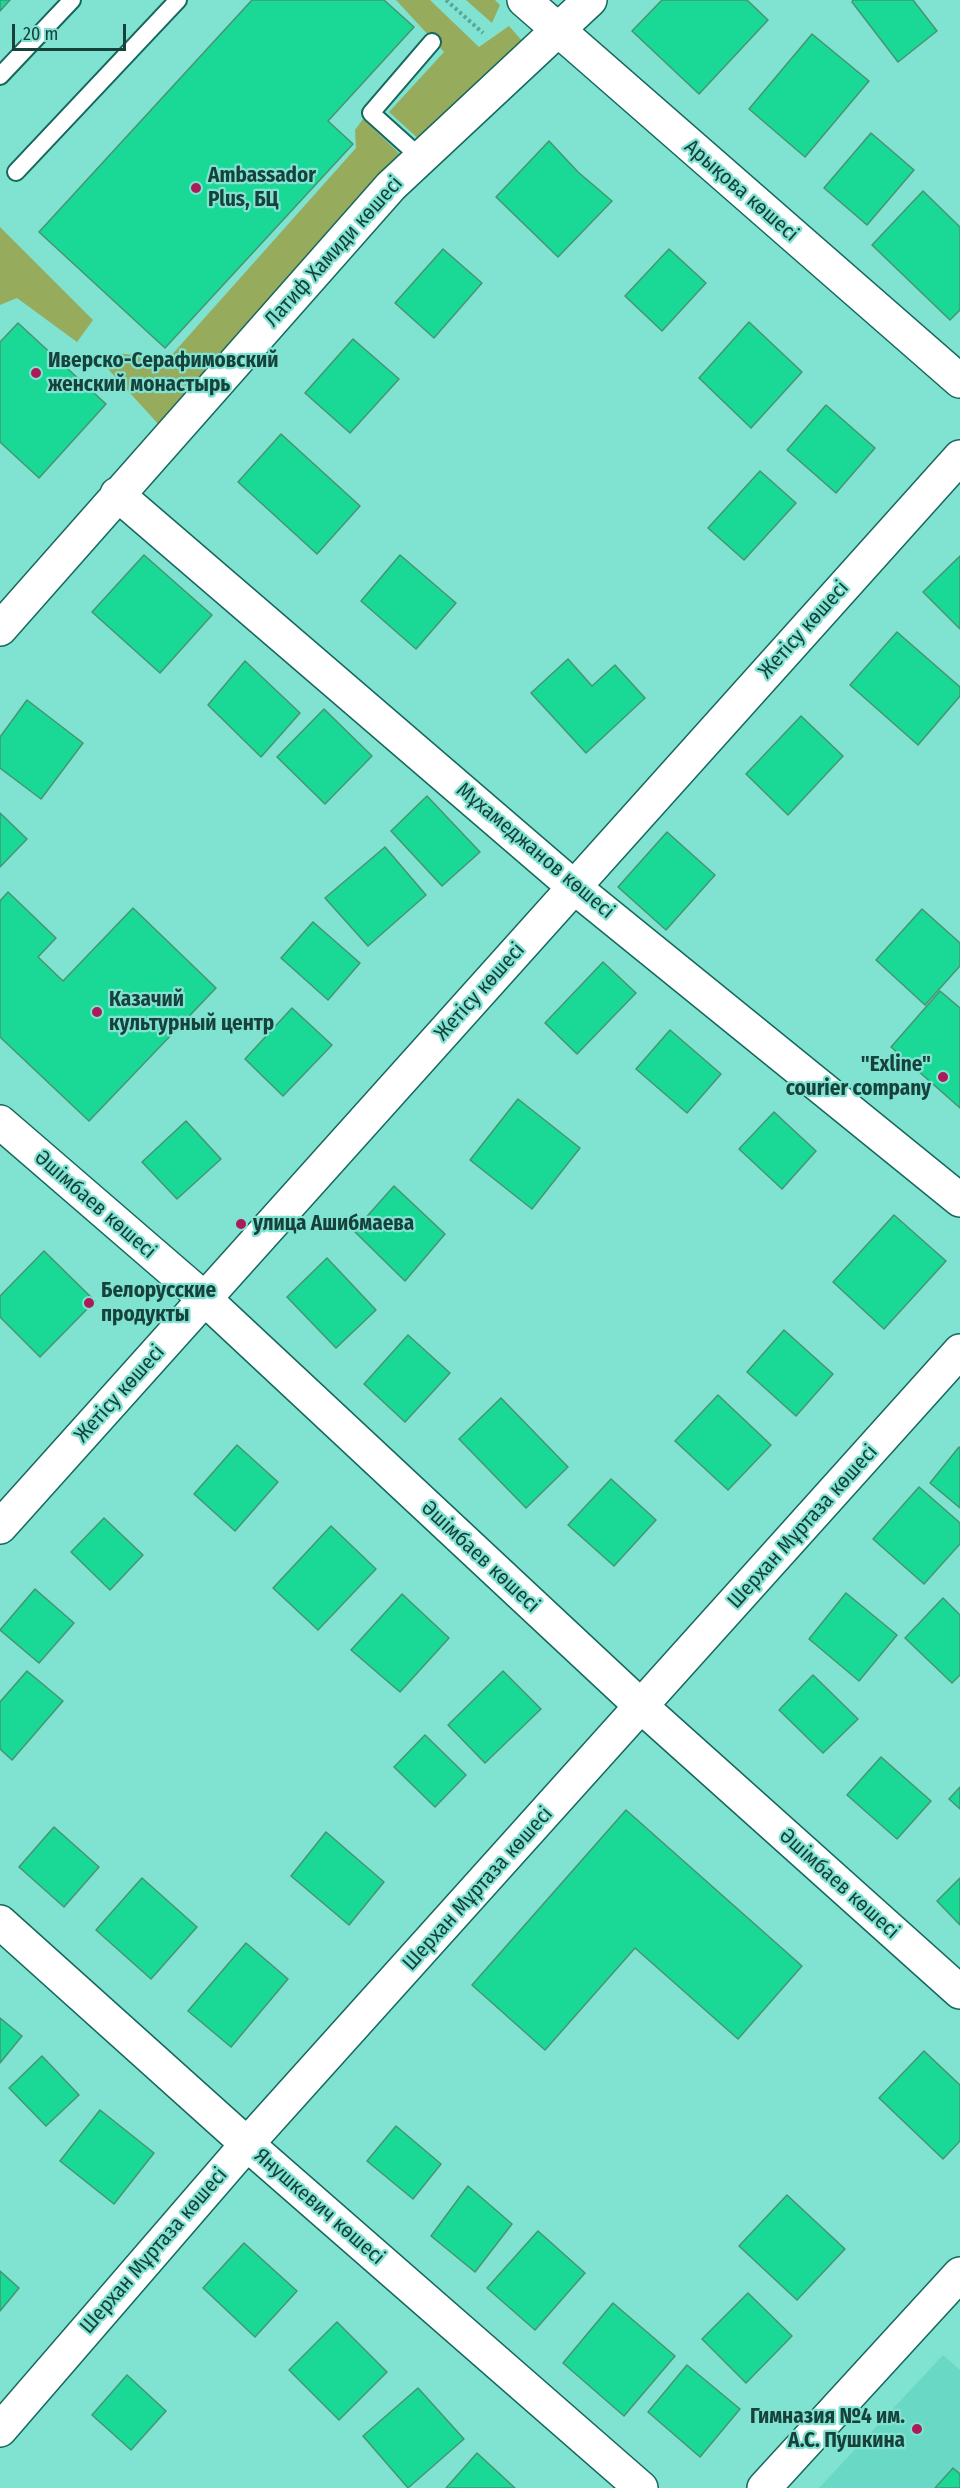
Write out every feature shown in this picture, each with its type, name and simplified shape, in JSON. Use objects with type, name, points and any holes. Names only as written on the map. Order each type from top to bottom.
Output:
[{"type":"street","name":"Латиф Хамиди көшесі","points":[[0,629],[117,494],[384,195],[590,0]]},
{"type":"street","name":"Арықова көшесі","points":[[527,1],[558,32],[960,381]]},
{"type":"street","name":"Жетісу көшесі","points":[[0,1527],[960,457]]},
{"type":"street","name":"Мұхамеджанов көшесі","points":[[117,494],[574,887],[960,1200]]},
{"type":"street","name":"Әшімбаев көшесі","points":[[0,1122],[205,1299],[642,1707],[960,1992]]},
{"type":"street","name":"Шерхан Мұртаза көшесі","points":[[0,2430],[247,2144],[960,1351]]},
{"type":"street","name":"Янушкевич көшесі","points":[[0,1922],[247,2144],[641,2488]]},
{"type":"street","points":[[764,2488],[960,2274]]},
{"type":"lane","points":[[0,76],[72,0]]},
{"type":"lane","points":[[16,172],[178,0]]},
{"type":"lane","points":[[421,158],[371,113],[432,42]]},
{"type":"path","points":[[446,0],[483,33]]},
{"type":"shaded area","points":[[396,0],[430,0],[479,47],[509,26],[523,42],[423,143],[389,112],[444,52]]},
{"type":"shaded area","points":[[466,0],[495,0],[500,5],[492,23]]},
{"type":"shaded area","points":[[363,119],[403,157],[161,427],[108,369],[116,353],[168,359],[356,148],[355,130]]},
{"type":"shaded area","points":[[0,227],[93,320],[77,342],[17,298],[0,305]]},
{"type":"shaded area","name":"Гимназия №4 им. А.С. Пушкина","points":[[943,2355],[960,2370],[960,2488],[819,2488]]},
{"type":"building","points":[[0,0],[10,0],[0,11]]},
{"type":"building","name":"Ambassador Plus, БЦ","points":[[252,0],[384,0],[414,27],[328,121],[353,144],[165,348],[39,232]]},
{"type":"building","points":[[662,0],[747,0],[768,20],[699,94],[632,31]]},
{"type":"building","points":[[853,0],[913,0],[937,31],[898,62],[852,2]]},
{"type":"building","points":[[812,34],[869,81],[805,157],[749,109]]},
{"type":"building","points":[[871,133],[914,170],[867,225],[824,188]]},
{"type":"building","points":[[549,141],[578,172],[612,201],[558,257],[496,197]]},
{"type":"building","points":[[923,191],[960,227],[960,310],[950,320],[872,245]]},
{"type":"building","points":[[443,249],[482,283],[434,338],[395,303]]},
{"type":"building","points":[[669,249],[706,283],[662,331],[625,296]]},
{"type":"building","points":[[749,322],[802,372],[751,428],[699,378]]},
{"type":"building","name":"Иверско-Серафимовский женский монастырь","points":[[18,323],[106,404],[39,478],[0,442],[0,342]]},
{"type":"building","points":[[353,339],[399,379],[350,433],[305,393]]},
{"type":"building","points":[[826,405],[875,448],[836,493],[787,450]]},
{"type":"building","points":[[281,434],[360,506],[317,554],[238,482]]},
{"type":"building","points":[[760,471],[796,503],[744,560],[708,528]]},
{"type":"building","points":[[144,555],[212,615],[160,673],[92,612]]},
{"type":"building","points":[[400,555],[456,603],[416,649],[361,601]]},
{"type":"building","points":[[960,556],[960,629],[923,592]]},
{"type":"building","points":[[897,632],[960,687],[960,696],[918,745],[850,685]]},
{"type":"building","points":[[568,659],[592,686],[615,665],[645,698],[586,753],[531,693]]},
{"type":"building","points":[[245,661],[300,713],[261,757],[208,705]]},
{"type":"building","points":[[27,700],[83,743],[41,799],[0,768],[0,737]]},
{"type":"building","points":[[324,709],[372,756],[325,804],[277,757]]},
{"type":"building","points":[[801,716],[843,756],[788,815],[746,774]]},
{"type":"building","points":[[427,796],[480,852],[442,886],[391,831]]},
{"type":"building","points":[[0,813],[27,839],[0,867]]},
{"type":"building","points":[[667,832],[715,875],[666,930],[618,887]]},
{"type":"building","points":[[385,847],[426,895],[368,946],[325,898]]},
{"type":"building","name":"Казачий культурный центр","points":[[8,892],[56,938],[38,957],[63,981],[133,908],[216,988],[89,1121],[0,1037],[0,901]]},
{"type":"building","points":[[922,909],[960,943],[960,966],[925,1005],[876,960]]},
{"type":"building","points":[[313,922],[360,963],[328,1000],[281,958]]},
{"type":"building","points":[[603,962],[636,993],[577,1054],[545,1023]]},
{"type":"building","name":"\"Exline\" courier company","points":[[940,991],[960,1008],[960,1108],[891,1047]]},
{"type":"building","points":[[292,1008],[332,1045],[283,1096],[245,1059]]},
{"type":"building","points":[[670,1030],[721,1074],[687,1113],[636,1069]]},
{"type":"building","points":[[518,1099],[580,1148],[532,1209],[470,1160]]},
{"type":"building","points":[[774,1112],[816,1151],[782,1189],[739,1149]]},
{"type":"building","points":[[186,1121],[221,1159],[177,1199],[142,1162]]},
{"type":"building","points":[[394,1186],[445,1234],[405,1281],[354,1231]]},
{"type":"building","points":[[894,1215],[946,1261],[884,1329],[833,1282]]},
{"type":"building","points":[[44,1251],[95,1301],[40,1357],[0,1317],[0,1296]]},
{"type":"building","points":[[327,1258],[376,1310],[336,1348],[287,1297]]},
{"type":"building","points":[[784,1330],[833,1374],[796,1416],[747,1372]]},
{"type":"building","points":[[408,1335],[450,1373],[405,1422],[364,1384]]},
{"type":"building","points":[[718,1395],[771,1445],[728,1490],[675,1441]]},
{"type":"building","points":[[501,1398],[568,1467],[526,1508],[459,1439]]},
{"type":"building","points":[[237,1445],[278,1482],[235,1531],[194,1494]]},
{"type":"building","points":[[960,1448],[960,1508],[930,1483]]},
{"type":"building","points":[[611,1479],[656,1520],[614,1566],[568,1525]]},
{"type":"building","points":[[919,1487],[960,1523],[960,1544],[924,1584],[873,1539]]},
{"type":"building","points":[[104,1518],[143,1555],[110,1590],[71,1552]]},
{"type":"building","points":[[331,1526],[376,1569],[318,1630],[273,1588]]},
{"type":"building","points":[[35,1589],[74,1623],[39,1663],[0,1630]]},
{"type":"building","points":[[846,1593],[897,1635],[859,1681],[809,1639]]},
{"type":"building","points":[[402,1594],[449,1638],[400,1692],[351,1650]]},
{"type":"building","points":[[943,1598],[960,1615],[960,1675],[952,1683],[905,1638]]},
{"type":"building","points":[[27,1671],[63,1701],[12,1760],[0,1749],[0,1702]]},
{"type":"building","points":[[503,1671],[541,1709],[485,1763],[448,1725]]},
{"type":"building","points":[[813,1675],[858,1719],[823,1753],[779,1710]]},
{"type":"building","points":[[425,1735],[466,1775],[435,1807],[394,1767]]},
{"type":"building","points":[[881,1757],[931,1801],[897,1839],[847,1795]]},
{"type":"building","points":[[960,1787],[960,1809],[949,1799]]},
{"type":"building","points":[[626,1810],[802,1966],[738,2039],[635,1948],[545,2050],[472,1985]]},
{"type":"building","points":[[54,1827],[99,1867],[64,1907],[19,1867]]},
{"type":"building","points":[[326,1832],[384,1882],[349,1925],[291,1876]]},
{"type":"building","points":[[142,1878],[197,1927],[151,1979],[96,1930]]},
{"type":"building","points":[[960,1878],[960,1925],[937,1901]]},
{"type":"building","points":[[246,1943],[288,1979],[231,2047],[188,2011]]},
{"type":"building","points":[[0,2018],[22,2036],[0,2063]]},
{"type":"building","points":[[924,2051],[960,2085],[960,2141],[943,2159],[879,2098]]},
{"type":"building","points":[[42,2056],[79,2095],[46,2126],[9,2088]]},
{"type":"building","points":[[100,2110],[154,2153],[114,2204],[60,2161]]},
{"type":"building","points":[[396,2126],[441,2164],[413,2199],[367,2161]]},
{"type":"building","points":[[468,2186],[512,2224],[475,2272],[431,2236]]},
{"type":"building","points":[[787,2195],[845,2249],[797,2300],[739,2246]]},
{"type":"building","points":[[538,2231],[585,2273],[535,2330],[487,2288]]},
{"type":"building","points":[[244,2243],[297,2291],[255,2337],[203,2288]]},
{"type":"building","points":[[0,2271],[19,2288],[0,2311]]},
{"type":"building","points":[[748,2293],[792,2336],[746,2383],[702,2339]]},
{"type":"building","points":[[613,2303],[675,2356],[624,2416],[563,2363]]},
{"type":"building","points":[[337,2322],[387,2372],[339,2420],[289,2370]]},
{"type":"building","points":[[687,2365],[740,2409],[700,2457],[648,2412]]},
{"type":"building","points":[[127,2375],[166,2411],[131,2450],[92,2415]]},
{"type":"building","points":[[418,2388],[464,2439],[408,2488],[363,2436]]},
{"type":"building","points":[[477,2453],[515,2488],[446,2488]]},
{"type":"building","points":[[953,2468],[960,2474],[960,2488],[935,2488]]},
{"type":"place","name":"Ambassador Plus, БЦ","points":[[196,188]]},
{"type":"place","name":"Иверско-Серафимовский женский монастырь","points":[[36,373]]},
{"type":"place","name":"Казачий культурный центр","points":[[97,1012]]},
{"type":"place","name":"\"Exline\" courier company","points":[[943,1077]]},
{"type":"place","name":"улица Ашибмаева","points":[[241,1224]]},
{"type":"place","name":"Белорусские продукты","points":[[89,1303]]},
{"type":"place","name":"Гимназия №4 им. А.С. Пушкина","points":[[917,2429]]}]
